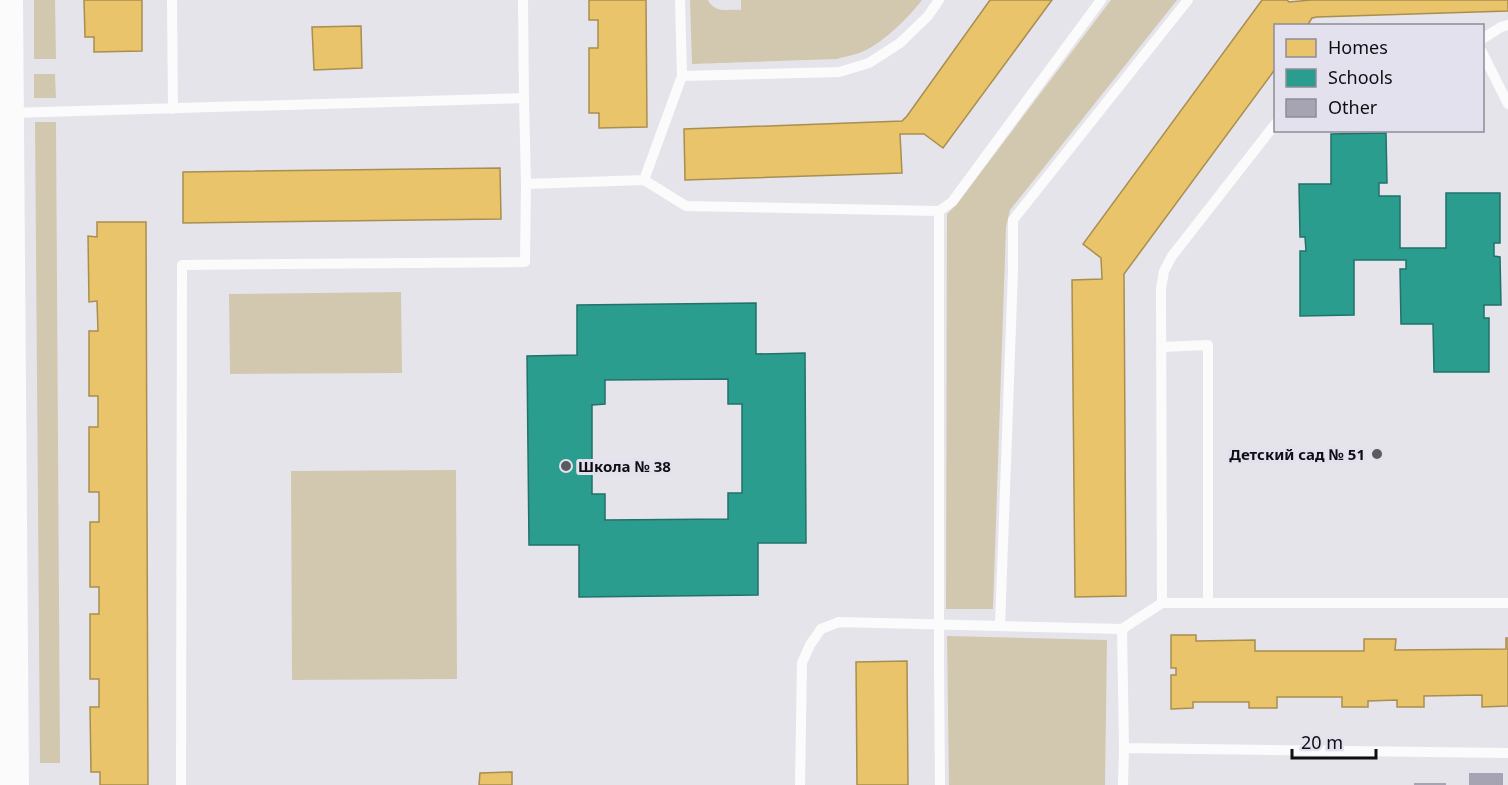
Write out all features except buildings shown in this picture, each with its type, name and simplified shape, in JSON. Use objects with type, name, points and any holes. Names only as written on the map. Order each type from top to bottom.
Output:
[{"type":"main road","points":[[7,0],[13,785]]},
{"type":"lane","points":[[172,0],[173,109]]},
{"type":"lane","points":[[181,785],[182,265],[525,262],[523,0]]},
{"type":"lane","points":[[644,180],[682,76],[680,0]]},
{"type":"lane","points":[[682,76],[839,72],[869,63],[900,43],[928,16],[939,0]]},
{"type":"lane","points":[[526,184],[644,180],[686,206],[939,211],[952,202],[1101,0]]},
{"type":"lane","points":[[1000,626],[1013,220],[1188,0]]},
{"type":"lane","points":[[1484,38],[1508,25]]},
{"type":"lane","points":[[1484,56],[1508,104]]},
{"type":"lane","points":[[8,114],[524,98]]},
{"type":"lane","points":[[1162,603],[1161,289],[1164,271],[1172,256],[1274,124]]},
{"type":"lane","points":[[939,211],[940,785]]},
{"type":"lane","points":[[1162,347],[1208,345],[1208,602]]},
{"type":"lane","points":[[800,785],[802,663],[821,629],[838,622],[1122,629],[1162,603],[1508,603]]},
{"type":"lane","points":[[1122,629],[1123,785]]},
{"type":"lane","points":[[1124,748],[1508,753]]},
{"type":"shaded area","points":[[34,0],[55,0],[56,59],[34,59]]},
{"type":"shaded area","points":[[690,0],[708,0],[718,9],[741,10],[741,0],[922,0],[903,21],[872,47],[837,59],[692,64]]},
{"type":"shaded area","points":[[1111,0],[1177,0],[1010,210],[1006,227],[993,609],[946,609],[947,214],[957,204]]},
{"type":"shaded area","points":[[34,74],[55,74],[56,98],[34,98]]},
{"type":"shaded area","points":[[35,122],[56,122],[60,763],[40,763]]},
{"type":"shaded area","points":[[401,292],[402,373],[230,374],[229,294]]},
{"type":"shaded area","points":[[456,470],[457,679],[292,680],[291,471]]},
{"type":"shaded area","points":[[947,636],[1107,640],[1105,785],[949,785]]},
{"type":"place","name":"Детский сад № 51","points":[[1377,454]]},
{"type":"place","name":"Школа № 38","points":[[566,466]]}]
